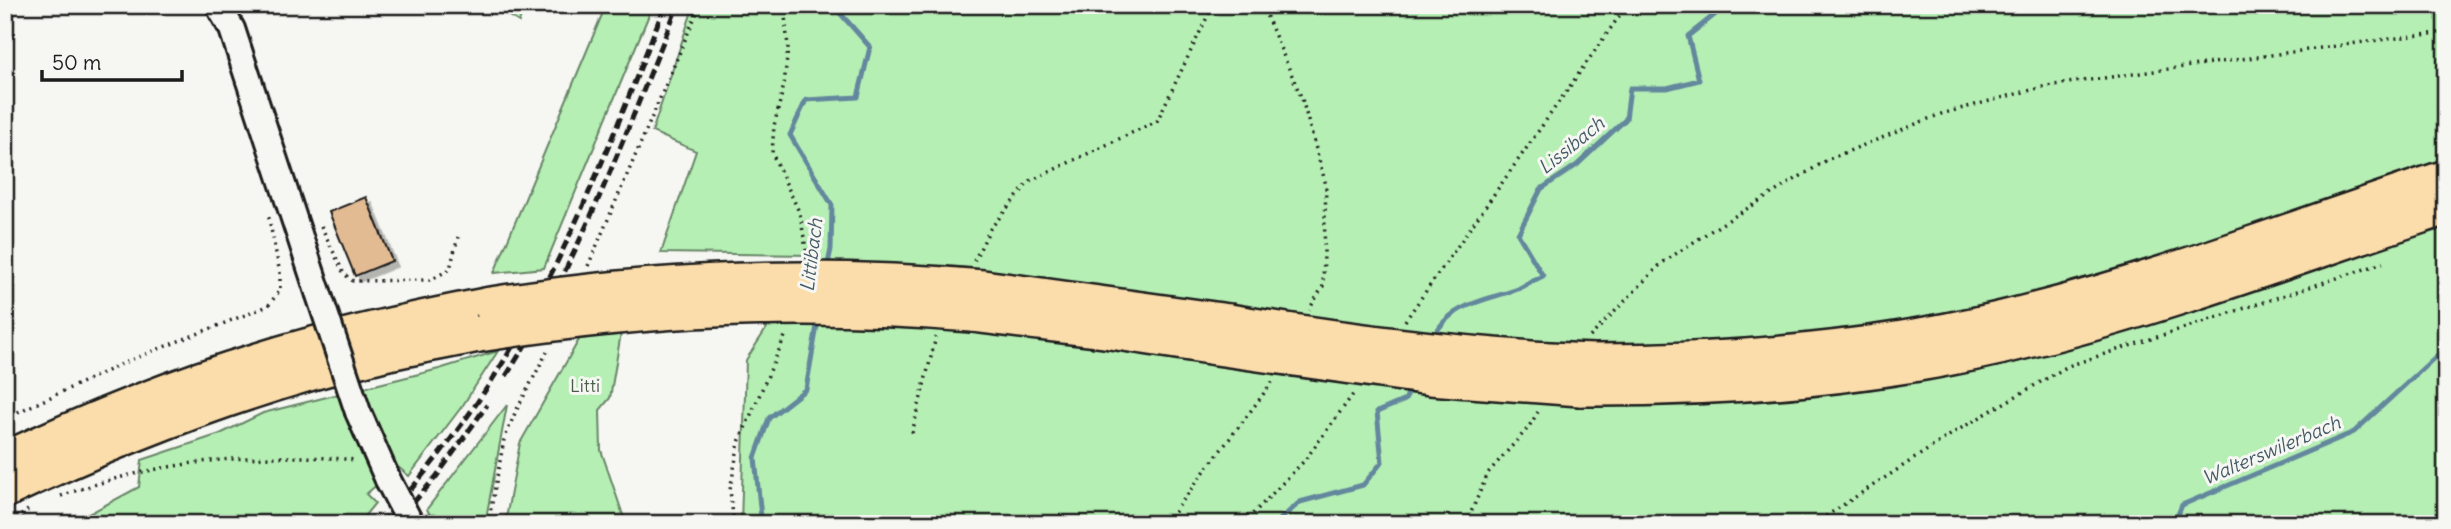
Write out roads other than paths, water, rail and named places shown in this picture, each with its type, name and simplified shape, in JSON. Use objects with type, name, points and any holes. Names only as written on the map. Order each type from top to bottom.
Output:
[{"type":"highway","points":[[20,498],[137,432],[237,396],[380,354],[485,319],[604,289],[772,278],[870,279],[976,289],[1222,334],[1430,377],[1587,364],[1700,360],[1802,352],[1891,341],[2001,319],[2100,293],[2446,178]]},
{"type":"highway","points":[[1587,364],[1680,388],[1782,381],[1878,370],[2030,340],[2135,311],[2446,207]]},
{"type":"highway","points":[[5,460],[125,408],[258,360],[365,331],[485,319]]},
{"type":"street","points":[[218,5],[232,29],[358,412],[411,524]]},
{"type":"waterway","name":"Littibach","points":[[827,269],[831,249],[832,205],[790,135],[806,100],[858,97],[870,47],[833,5]]},
{"type":"waterway","name":"Lissibach","points":[[1434,337],[1440,326],[1459,310],[1518,289],[1543,276],[1518,234],[1541,189],[1577,165],[1626,119],[1630,88],[1667,88],[1699,80],[1688,36],[1722,9],[1778,5]]},
{"type":"waterway","name":"Littibach","points":[[764,524],[755,458],[769,418],[806,389],[818,320]]},
{"type":"waterway","name":"Walterswilerbach","points":[[2174,524],[2182,505],[2354,432],[2446,347]]},
{"type":"waterway","name":"Lissibach","points":[[1275,524],[1300,502],[1363,485],[1382,462],[1377,412],[1405,400],[1411,387]]},
{"type":"railway","points":[[381,524],[464,421],[494,377],[531,312],[574,226],[665,5]]},
{"type":"railway","points":[[506,376],[533,332],[579,241],[678,5]]},
{"type":"railway","points":[[413,503],[436,477],[487,405]]},
{"type":"park label","name":"Litti","points":[[585,386]]}]
